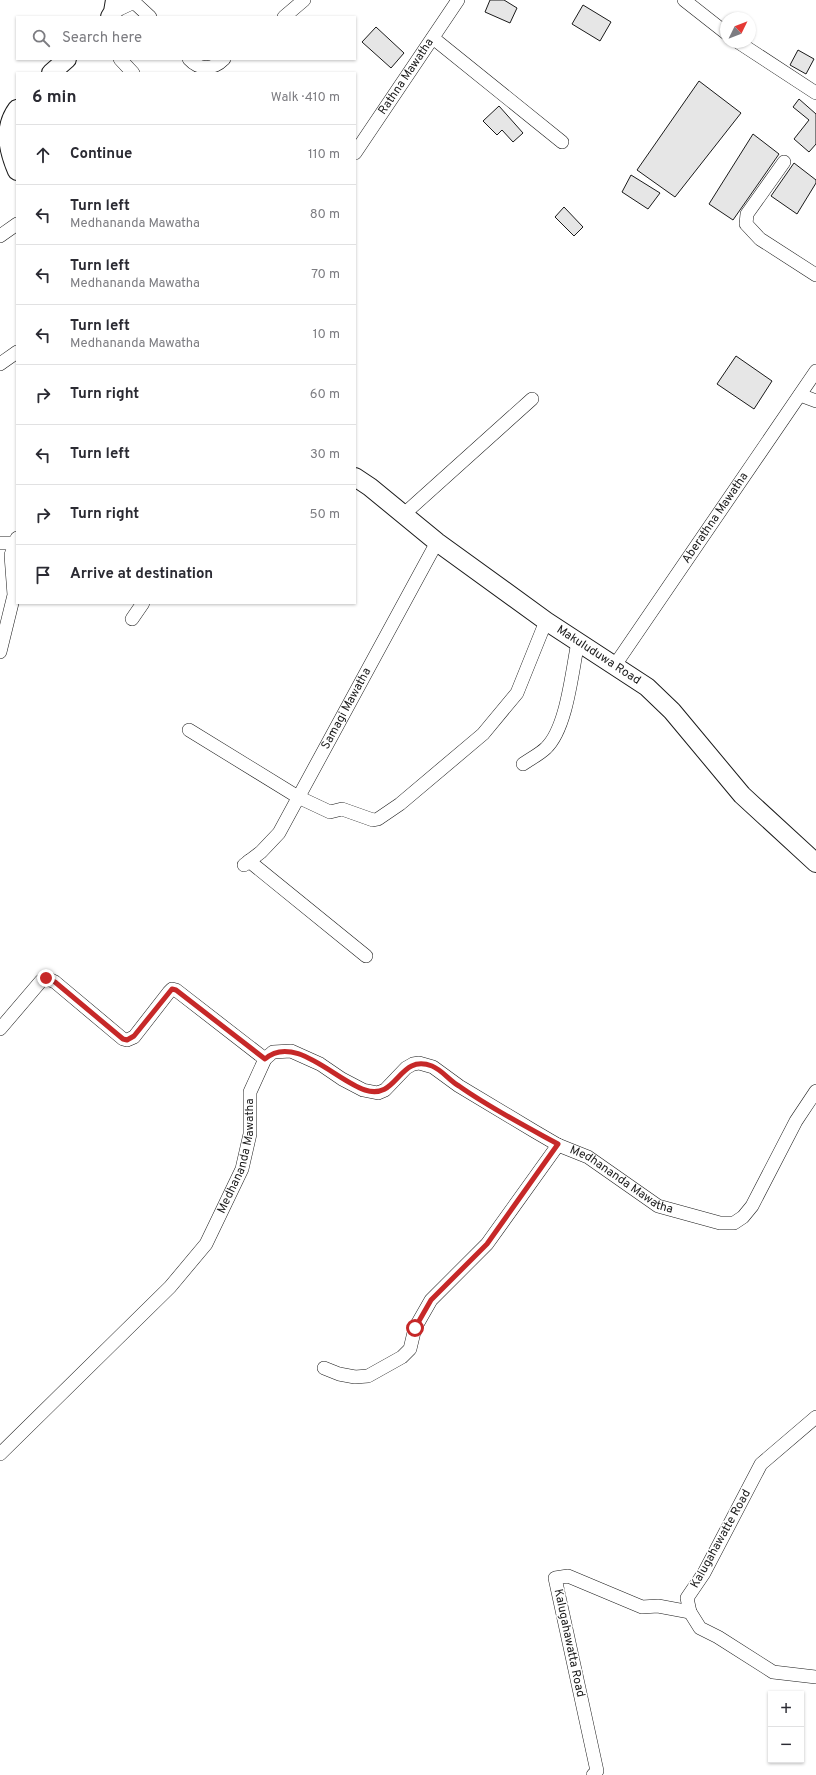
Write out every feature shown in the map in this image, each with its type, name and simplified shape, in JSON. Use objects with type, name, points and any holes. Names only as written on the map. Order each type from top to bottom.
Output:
[{"type":"street","points":[[285,16],[304,0]]},
{"type":"street","name":"Rathna Mawatha","points":[[356,152],[458,0]]},
{"type":"street","points":[[684,0],[720,28]]},
{"type":"street","points":[[113,10],[130,4],[136,4],[149,16]]},
{"type":"street","points":[[433,38],[562,142]]},
{"type":"street","points":[[747,48],[816,93]]},
{"type":"street","points":[[52,72],[66,60]]},
{"type":"street","points":[[121,60],[132,72]]},
{"type":"street","points":[[190,60],[199,67],[204,68],[222,60]]},
{"type":"street","points":[[16,110],[12,116],[8,136],[11,158],[16,169]]},
{"type":"street","points":[[784,162],[747,214],[746,224],[760,239],[816,275]]},
{"type":"street","points":[[0,236],[16,225]]},
{"type":"street","points":[[0,364],[16,353]]},
{"type":"street","name":"Aberathna Mawatha","points":[[615,665],[816,370]]},
{"type":"street","points":[[800,395],[816,401]]},
{"type":"street","points":[[403,515],[532,399]]},
{"type":"street","name":"Makuluduwa Road","points":[[356,479],[370,487],[437,542],[546,621],[647,687],[672,711],[742,795],[816,863]]},
{"type":"street","points":[[0,543],[16,540],[11,555],[14,595],[0,652]]},
{"type":"street","name":"Samagi Mawatha","points":[[366,956],[246,863],[261,852],[279,833],[437,542]]},
{"type":"street","points":[[132,619],[142,604]]},
{"type":"street","points":[[189,730],[298,796],[330,812],[342,809],[348,810],[372,820],[384,816],[483,734],[517,693],[546,621]]},
{"type":"street","points":[[523,764],[546,749],[558,733],[564,714],[578,642]]},
{"type":"street","points":[[0,1028],[41,981],[46,978],[55,982],[123,1039],[127,1040],[134,1036],[172,989],[176,990],[265,1059]]},
{"type":"street","name":"Medhananda Mawatha","points":[[0,1454],[170,1287],[206,1244],[242,1169],[250,1134],[250,1092],[265,1059],[273,1052],[291,1051],[320,1064],[342,1079],[363,1090],[378,1093],[385,1090],[406,1068],[413,1064],[419,1063],[433,1066],[459,1086],[558,1144],[588,1157],[658,1206],[720,1224],[734,1223],[743,1217],[752,1206],[796,1121],[816,1092]]},
{"type":"street","points":[[324,1368],[339,1374],[355,1377],[368,1376],[402,1356],[410,1349],[415,1328],[431,1300],[487,1244],[558,1144]]},
{"type":"street","name":"Kalugahawatte Road","points":[[690,1612],[687,1598],[704,1574],[761,1464],[816,1417]]},
{"type":"street","name":"Kalugahawatta Road","points":[[593,1775],[596,1771],[555,1578],[568,1576],[642,1607],[658,1606],[690,1612]]},
{"type":"street","points":[[690,1612],[700,1628],[718,1637],[772,1672],[816,1677]]},
{"type":"building","points":[[490,0],[504,0],[517,8],[510,23],[485,12]]},
{"type":"building","points":[[583,5],[611,22],[600,41],[572,24]]},
{"type":"building","points":[[376,27],[404,53],[391,68],[362,42]]},
{"type":"building","points":[[798,50],[814,59],[806,74],[790,65]]},
{"type":"building","points":[[699,81],[741,113],[675,197],[637,170]]},
{"type":"building","points":[[799,99],[816,114],[816,144],[809,152],[794,139],[809,120],[793,107]]},
{"type":"building","points":[[499,106],[523,133],[513,142],[502,130],[497,135],[483,121]]},
{"type":"building","points":[[753,134],[779,154],[733,220],[709,204]]},
{"type":"building","points":[[794,163],[816,180],[816,183],[797,214],[771,196]]},
{"type":"building","points":[[631,175],[660,193],[648,209],[622,192]]},
{"type":"building","points":[[564,207],[583,227],[574,236],[555,217]]},
{"type":"building","points":[[736,356],[772,381],[754,409],[717,384]]},
{"type":"route","points":[[46,978],[55,982],[123,1039],[127,1040],[134,1036],[172,989],[176,990],[265,1059],[273,1052],[291,1051],[320,1064],[342,1079],[363,1090],[378,1093],[385,1090],[406,1068],[413,1064],[419,1063],[433,1066],[459,1086],[558,1144],[516,1206],[487,1244],[431,1300],[425,1308],[415,1328]]}]
